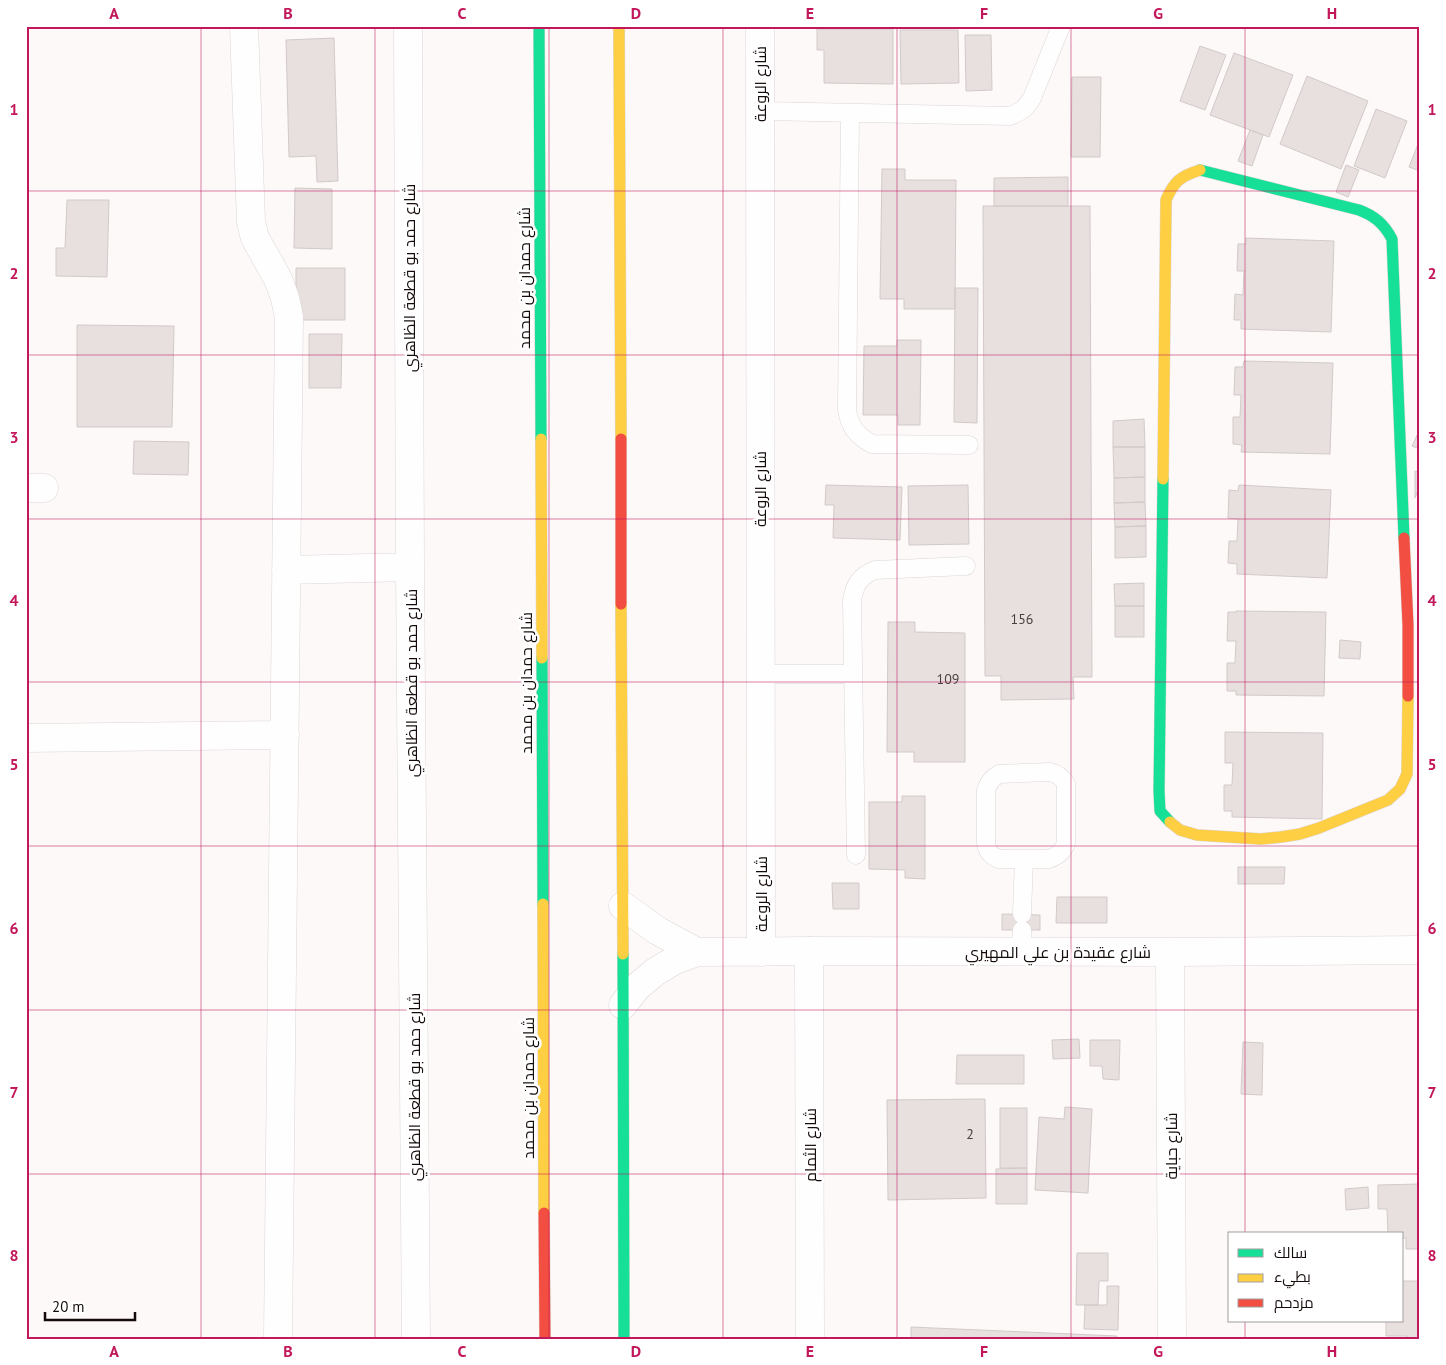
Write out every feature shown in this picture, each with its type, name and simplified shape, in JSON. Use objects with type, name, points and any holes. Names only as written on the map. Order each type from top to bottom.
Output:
[{"type":"main road","name":"شارع حمدان بن محمد","points":[[539,26],[545,1339]]},
{"type":"main road","points":[[619,26],[624,1339]]},
{"type":"main road","points":[[1200,170],[1216,173],[1359,210],[1374,215],[1385,225],[1392,239],[1414,627],[1414,775],[1397,794],[1388,800],[1320,828],[1281,837],[1261,838],[1197,834],[1180,830],[1168,821],[1160,811],[1166,200],[1172,185],[1184,174],[1200,170]]},
{"type":"street","points":[[244,26],[251,222],[255,238],[283,291],[289,318],[278,1339]]},
{"type":"street","name":"شارع حمد بو قطعة الظاهري","points":[[408,26],[416,1339]]},
{"type":"street","name":"شارع الروعة","points":[[760,26],[761,952]]},
{"type":"street","points":[[286,570],[410,567]]},
{"type":"street","points":[[26,738],[285,735]]},
{"type":"street","name":"شارع عقيدة بن علي المهيري","points":[[623,906],[658,931],[696,952]]},
{"type":"street","name":"شارع عقيدة بن علي المهيري","points":[[623,1004],[637,987],[655,972],[675,960],[696,952],[809,951],[1022,932],[1170,952],[1420,950]]},
{"type":"street","name":"شارع الثمام","points":[[809,951],[810,1339]]},
{"type":"street","name":"شارع حباية","points":[[1170,952],[1172,1339]]},
{"type":"lane","points":[[760,111],[1010,116],[1028,106],[1061,26]]},
{"type":"lane","points":[[850,113],[847,389],[848,418],[851,427],[864,440],[872,444],[969,445]]},
{"type":"lane","points":[[856,855],[852,600],[854,589],[860,579],[867,573],[875,570],[966,566]]},
{"type":"lane","points":[[761,674],[854,674]]},
{"type":"lane","points":[[1050,772],[1057,774],[1063,778],[1066,784],[1066,843],[1064,848],[1055,857],[1049,859],[1024,859],[999,859],[989,853],[986,848],[986,790],[988,783],[1000,774],[1050,772]]},
{"type":"lane","points":[[1022,932],[1024,859]]},
{"type":"building","points":[[817,29],[893,29],[893,84],[824,83],[824,50],[817,50]]},
{"type":"building","points":[[900,30],[958,30],[959,83],[901,84]]},
{"type":"building","points":[[965,35],[991,35],[992,90],[966,91]]},
{"type":"building","points":[[334,38],[338,181],[317,182],[316,156],[289,157],[286,40]]},
{"type":"building","points":[[1200,46],[1226,55],[1205,110],[1180,101]]},
{"type":"building","points":[[1234,53],[1293,75],[1269,137],[1210,115]]},
{"type":"building","points":[[1307,76],[1368,101],[1341,169],[1280,144]]},
{"type":"building","points":[[1072,77],[1101,77],[1100,157],[1071,157]]},
{"type":"building","points":[[1376,109],[1407,121],[1385,178],[1354,166]]},
{"type":"building","points":[[1250,130],[1263,135],[1252,166],[1238,161]]},
{"type":"building","points":[[1420,139],[1420,171],[1409,167]]},
{"type":"building","points":[[1346,165],[1359,170],[1348,197],[1336,192]]},
{"type":"building","points":[[882,169],[905,169],[905,180],[956,180],[955,309],[904,309],[904,299],[880,299]]},
{"type":"building","points":[[1068,177],[1068,206],[994,206],[994,178]]},
{"type":"building","points":[[295,188],[332,189],[332,249],[294,248]]},
{"type":"building","points":[[67,200],[109,200],[107,277],[56,276],[56,248],[65,248]]},
{"type":"building","points":[[983,206],[1090,206],[1092,677],[1073,677],[1074,699],[1001,700],[1001,676],[985,676]]},
{"type":"building","points":[[1246,238],[1334,241],[1331,332],[1241,329],[1241,320],[1234,320],[1235,294],[1243,295],[1244,271],[1237,271],[1238,244],[1246,244]]},
{"type":"building","points":[[296,268],[345,268],[345,320],[296,320]]},
{"type":"building","points":[[955,288],[978,288],[977,423],[954,422]]},
{"type":"building","points":[[77,325],[174,326],[172,427],[77,427]]},
{"type":"building","points":[[309,334],[342,334],[341,388],[309,388]]},
{"type":"building","points":[[897,340],[921,340],[920,425],[898,425],[898,415],[863,415],[864,346],[897,346]]},
{"type":"building","points":[[1244,361],[1333,363],[1330,454],[1241,452],[1242,445],[1233,444],[1233,417],[1240,417],[1241,395],[1234,395],[1235,367],[1243,367]]},
{"type":"building","points":[[1144,419],[1145,447],[1113,447],[1113,421]]},
{"type":"building","points":[[1420,429],[1420,449],[1412,446]]},
{"type":"building","points":[[134,441],[189,442],[188,475],[133,474]]},
{"type":"building","points":[[1113,447],[1145,447],[1145,477],[1114,478]]},
{"type":"building","points":[[1415,471],[1420,473],[1420,485],[1415,498]]},
{"type":"building","points":[[1145,477],[1145,502],[1114,503],[1114,478]]},
{"type":"building","points":[[826,485],[902,487],[900,540],[833,538],[834,505],[825,505]]},
{"type":"building","points":[[968,485],[969,544],[909,545],[908,486]]},
{"type":"building","points":[[1239,485],[1331,490],[1327,578],[1237,574],[1237,564],[1228,563],[1229,541],[1237,541],[1238,519],[1228,518],[1229,490],[1238,491]]},
{"type":"building","points":[[1145,502],[1146,526],[1115,527],[1114,503]]},
{"type":"building","points":[[1146,526],[1146,557],[1115,558],[1115,527]]},
{"type":"building","points":[[1144,583],[1144,606],[1115,606],[1114,584]]},
{"type":"building","points":[[1115,606],[1144,606],[1144,637],[1115,637]]},
{"type":"building","points":[[1228,612],[1326,612],[1324,696],[1236,695],[1236,691],[1227,691],[1227,663],[1235,663],[1236,641],[1227,641]]},
{"type":"building","points":[[888,622],[915,622],[915,632],[965,633],[965,762],[914,762],[914,752],[887,752]]},
{"type":"building","points":[[1340,640],[1361,642],[1360,659],[1339,658]]},
{"type":"building","points":[[1225,732],[1323,733],[1322,819],[1232,817],[1232,811],[1224,811],[1224,785],[1232,785],[1233,763],[1225,763]]},
{"type":"building","points":[[902,796],[925,796],[925,879],[905,878],[905,870],[869,869],[869,802],[902,802]]},
{"type":"building","points":[[1238,867],[1285,867],[1284,884],[1238,884]]},
{"type":"building","points":[[832,883],[859,883],[859,909],[833,909]]},
{"type":"building","points":[[1057,897],[1107,897],[1107,923],[1056,923]]},
{"type":"building","points":[[1002,914],[1040,915],[1040,930],[1002,930]]},
{"type":"building","points":[[1079,1039],[1080,1058],[1053,1059],[1052,1040]]},
{"type":"building","points":[[1090,1040],[1120,1040],[1119,1080],[1103,1079],[1102,1066],[1090,1066]]},
{"type":"building","points":[[1243,1042],[1263,1043],[1262,1095],[1241,1094]]},
{"type":"building","points":[[957,1055],[1024,1055],[1024,1084],[956,1084]]},
{"type":"building","points":[[985,1099],[986,1198],[888,1200],[887,1100]]},
{"type":"building","points":[[1065,1107],[1092,1109],[1088,1193],[1035,1190],[1039,1117],[1064,1119]]},
{"type":"building","points":[[1000,1108],[1027,1108],[1027,1168],[1000,1168]]},
{"type":"building","points":[[1027,1168],[1027,1204],[996,1204],[996,1169]]},
{"type":"building","points":[[1420,1184],[1420,1249],[1406,1249],[1404,1232],[1388,1232],[1387,1209],[1378,1209],[1378,1185]]},
{"type":"building","points":[[1368,1187],[1369,1208],[1346,1210],[1345,1189]]},
{"type":"building","points":[[1077,1253],[1108,1253],[1108,1281],[1099,1281],[1098,1305],[1076,1305]]},
{"type":"building","points":[[1404,1281],[1420,1281],[1420,1339],[1407,1339],[1407,1336],[1386,1336],[1386,1322],[1404,1322]]},
{"type":"building","points":[[1107,1286],[1119,1286],[1118,1330],[1084,1329],[1085,1305],[1107,1305]]},
{"type":"building","points":[[911,1327],[1117,1336],[1117,1339],[911,1339]]},
{"type":"traffic: fast","points":[[539,26],[541,439]]},
{"type":"traffic: fast","points":[[1200,170],[1359,210],[1378,221],[1392,239],[1404,538]]},
{"type":"traffic: fast","points":[[1163,479],[1159,791],[1160,811],[1170,822]]},
{"type":"traffic: fast","points":[[542,658],[543,904]]},
{"type":"traffic: fast","points":[[623,954],[624,1339]]},
{"type":"traffic: slow","points":[[619,26],[621,439]]},
{"type":"traffic: slow","points":[[1163,479],[1166,200],[1172,188],[1179,180],[1200,170]]},
{"type":"traffic: slow","points":[[541,439],[542,658]]},
{"type":"traffic: slow","points":[[621,604],[623,954]]},
{"type":"traffic: slow","points":[[1170,822],[1180,830],[1197,835],[1261,839],[1281,837],[1319,828],[1388,800],[1400,789],[1407,774],[1408,696]]},
{"type":"traffic: slow","points":[[543,904],[544,1213]]},
{"type":"traffic: jam","points":[[621,439],[621,604]]},
{"type":"traffic: jam","points":[[1404,538],[1408,625],[1408,696]]},
{"type":"traffic: jam","points":[[544,1213],[545,1339]]}]
